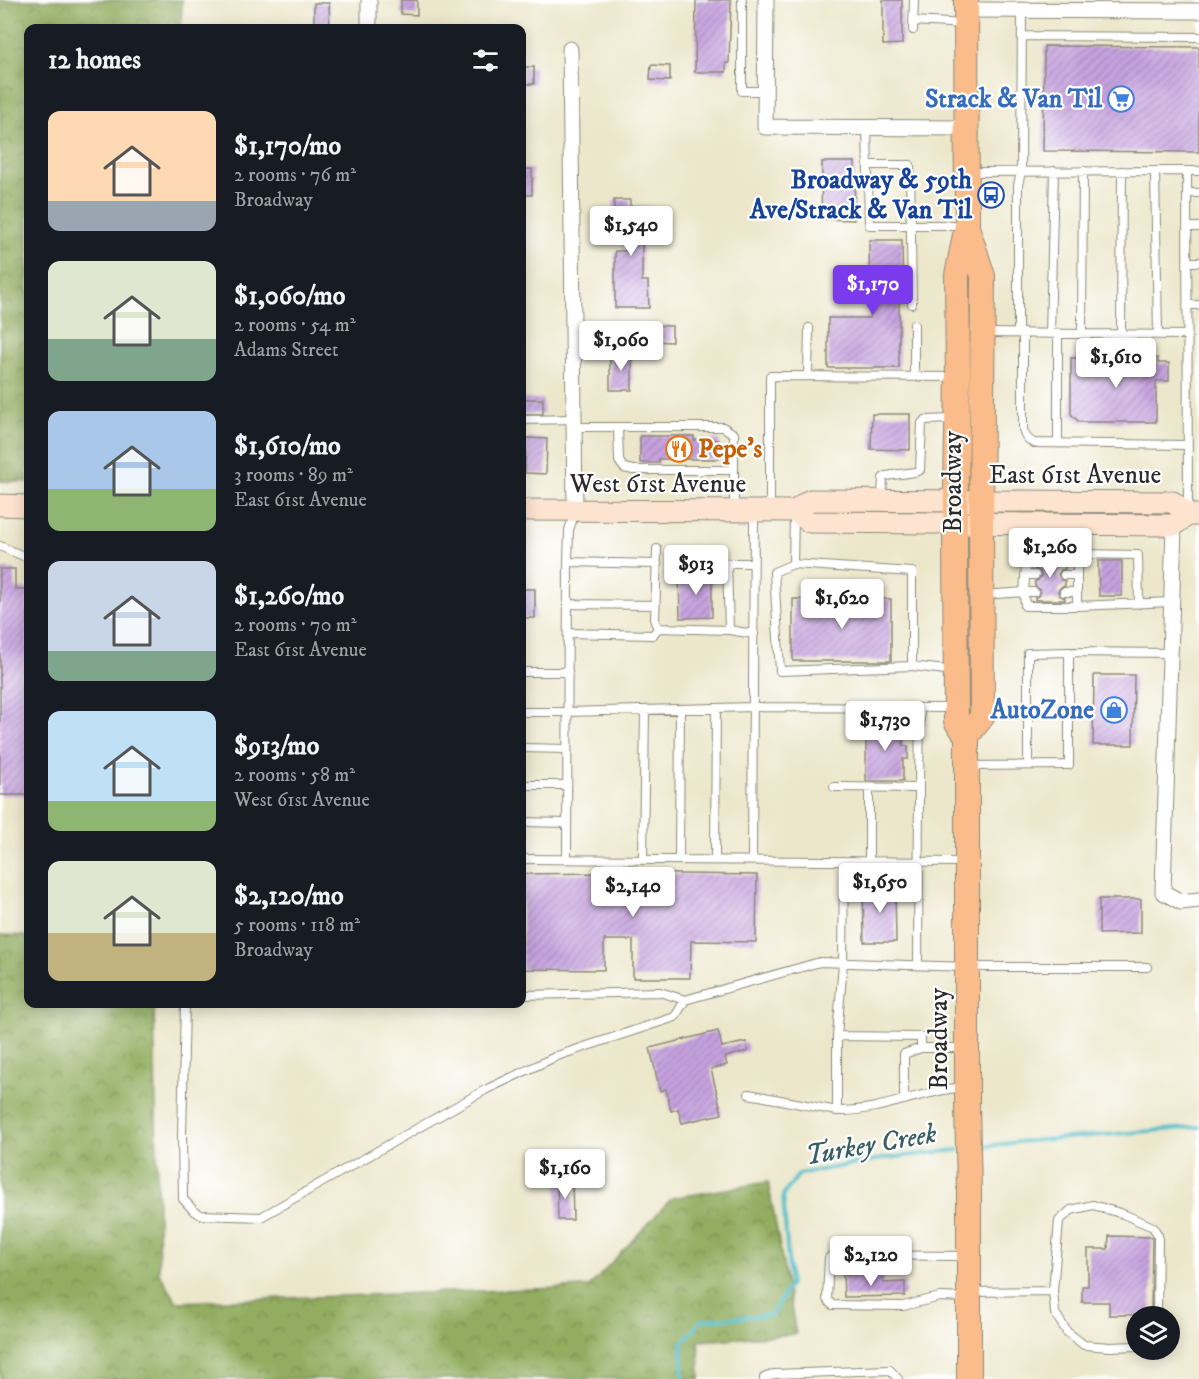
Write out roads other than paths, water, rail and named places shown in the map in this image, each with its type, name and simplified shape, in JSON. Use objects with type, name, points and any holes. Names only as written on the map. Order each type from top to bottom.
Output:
[{"type":"main road","name":"Broadway","points":[[966,11],[966,225],[957,275],[956,721],[967,736],[969,1379]]},
{"type":"main road","name":"Broadway","points":[[966,225],[983,276],[982,717],[967,736]]},
{"type":"main road","name":"West 61st Avenue","points":[[526,510],[795,511],[810,500],[882,500],[956,512]]},
{"type":"main road","name":"East 61st Avenue","points":[[981,513],[1173,502],[1187,518]]},
{"type":"main road","points":[[0,505],[24,506]]},
{"type":"main road","name":"West 61st Avenue","points":[[795,511],[809,522],[956,512],[981,513]]},
{"type":"main road","name":"East 61st Avenue","points":[[981,513],[1077,525],[1187,518]]},
{"type":"street","points":[[369,0],[369,24]]},
{"type":"street","points":[[766,0],[765,127],[966,128]]},
{"type":"street","points":[[966,11],[1199,11]]},
{"type":"street","points":[[570,49],[575,510]]},
{"type":"street","points":[[1187,518],[1172,602],[1163,892],[1181,902],[1199,900]]},
{"type":"lane","points":[[742,0],[742,91],[766,91]]},
{"type":"lane","points":[[914,0],[913,26],[966,11]]},
{"type":"lane","points":[[1022,10],[1021,172],[1018,185],[1024,434],[1026,438],[1034,442],[1188,445]]},
{"type":"lane","points":[[1022,36],[1199,37]]},
{"type":"lane","points":[[867,128],[869,225],[966,225]]},
{"type":"lane","points":[[868,165],[910,165],[912,304]]},
{"type":"lane","points":[[1054,171],[1054,334],[1058,443]]},
{"type":"lane","points":[[1082,334],[1083,171]]},
{"type":"lane","points":[[1121,334],[1122,171]]},
{"type":"lane","points":[[1155,171],[1158,334]]},
{"type":"lane","points":[[1187,171],[1187,518]]},
{"type":"lane","points":[[966,172],[1199,171]]},
{"type":"lane","points":[[1187,193],[1199,193]]},
{"type":"lane","points":[[1187,227],[1199,227]]},
{"type":"lane","points":[[1187,262],[1199,262]]},
{"type":"lane","points":[[1187,305],[1199,305]]},
{"type":"lane","points":[[914,324],[914,376]]},
{"type":"lane","points":[[808,376],[809,328]]},
{"type":"lane","points":[[982,333],[1187,335]]},
{"type":"lane","points":[[752,860],[753,511],[770,376],[958,377]]},
{"type":"lane","points":[[882,500],[883,478],[920,470],[922,423],[931,419],[957,420]]},
{"type":"lane","points":[[526,420],[618,427],[723,427],[734,434],[734,470],[753,511]]},
{"type":"lane","points":[[618,427],[619,461],[624,468],[633,470],[734,470]]},
{"type":"lane","points":[[567,859],[568,562],[569,530],[575,510]]},
{"type":"lane","points":[[793,564],[795,511]]},
{"type":"lane","points":[[1077,525],[1077,606]]},
{"type":"lane","points":[[0,546],[24,556]]},
{"type":"lane","points":[[657,549],[654,622],[658,628]]},
{"type":"lane","points":[[1139,604],[1138,555],[1027,553],[1025,606],[1077,606],[1139,604],[1172,602]]},
{"type":"lane","points":[[568,562],[657,564]]},
{"type":"lane","points":[[729,630],[727,563],[754,563]]},
{"type":"lane","points":[[912,666],[912,572],[793,564],[774,572],[780,670],[912,666],[956,671]]},
{"type":"lane","points":[[1064,574],[1077,574]]},
{"type":"lane","points":[[1025,575],[1035,575]]},
{"type":"lane","points":[[981,596],[1034,592]]},
{"type":"lane","points":[[1064,592],[1077,592]]},
{"type":"lane","points":[[568,604],[655,605]]},
{"type":"lane","points":[[658,628],[729,630],[754,634]]},
{"type":"lane","points":[[568,633],[653,635],[658,628]]},
{"type":"lane","points":[[967,766],[1069,765],[1069,652]]},
{"type":"lane","points":[[1028,765],[1029,653],[1170,653]]},
{"type":"lane","points":[[526,672],[567,672]]},
{"type":"lane","points":[[526,712],[753,707],[956,708]]},
{"type":"lane","points":[[715,860],[717,708]]},
{"type":"lane","points":[[918,965],[920,708]]},
{"type":"lane","points":[[679,860],[680,709]]},
{"type":"lane","points":[[643,860],[645,710]]},
{"type":"lane","points":[[526,748],[567,749]]},
{"type":"lane","points":[[526,785],[567,785]]},
{"type":"lane","points":[[834,787],[919,788]]},
{"type":"lane","points":[[869,788],[869,861]]},
{"type":"lane","points":[[526,822],[567,823]]},
{"type":"lane","points":[[526,859],[967,862]]},
{"type":"lane","points":[[837,1111],[837,1036],[843,963],[844,861]]},
{"type":"lane","points":[[526,995],[660,992],[685,1000],[820,962],[967,967],[1147,967]]},
{"type":"lane","points":[[185,1008],[183,1198],[194,1211],[201,1215],[261,1217],[485,1090],[557,1056],[675,1017],[685,1000]]},
{"type":"lane","points":[[837,1036],[921,1037],[921,1048]]},
{"type":"lane","points":[[904,1100],[904,1054],[921,1048],[967,1048]]},
{"type":"lane","points":[[749,1094],[837,1111],[864,1110],[949,1088],[967,1096]]},
{"type":"lane","points":[[1126,1346],[1083,1345],[1067,1332],[1055,1313],[1053,1291],[1059,1221],[1071,1210],[1093,1205],[1123,1214],[1153,1227],[1158,1235],[1157,1306]]},
{"type":"lane","points":[[969,1256],[832,1255],[829,1258],[827,1299],[832,1305],[903,1306],[940,1297],[1053,1291]]},
{"type":"lane","points":[[764,1379],[774,1374],[890,1370],[898,1379]]},
{"type":"waterway","name":"Turkey Creek","points":[[975,1148],[1018,1142],[1199,1127]]},
{"type":"waterway","name":"Turkey Creek","points":[[683,1379],[682,1343],[702,1320],[771,1315],[790,1285],[783,1195],[799,1174],[887,1158],[959,1150]]},
{"type":"place","name":"Strack & Van Til","points":[[1121,99]]},
{"type":"place","name":"Broadway & 59th Ave/Strack & Van Til","points":[[991,195]]},
{"type":"place","name":"Pepe's","points":[[679,449]]},
{"type":"place","name":"AutoZone","points":[[1114,710]]}]
